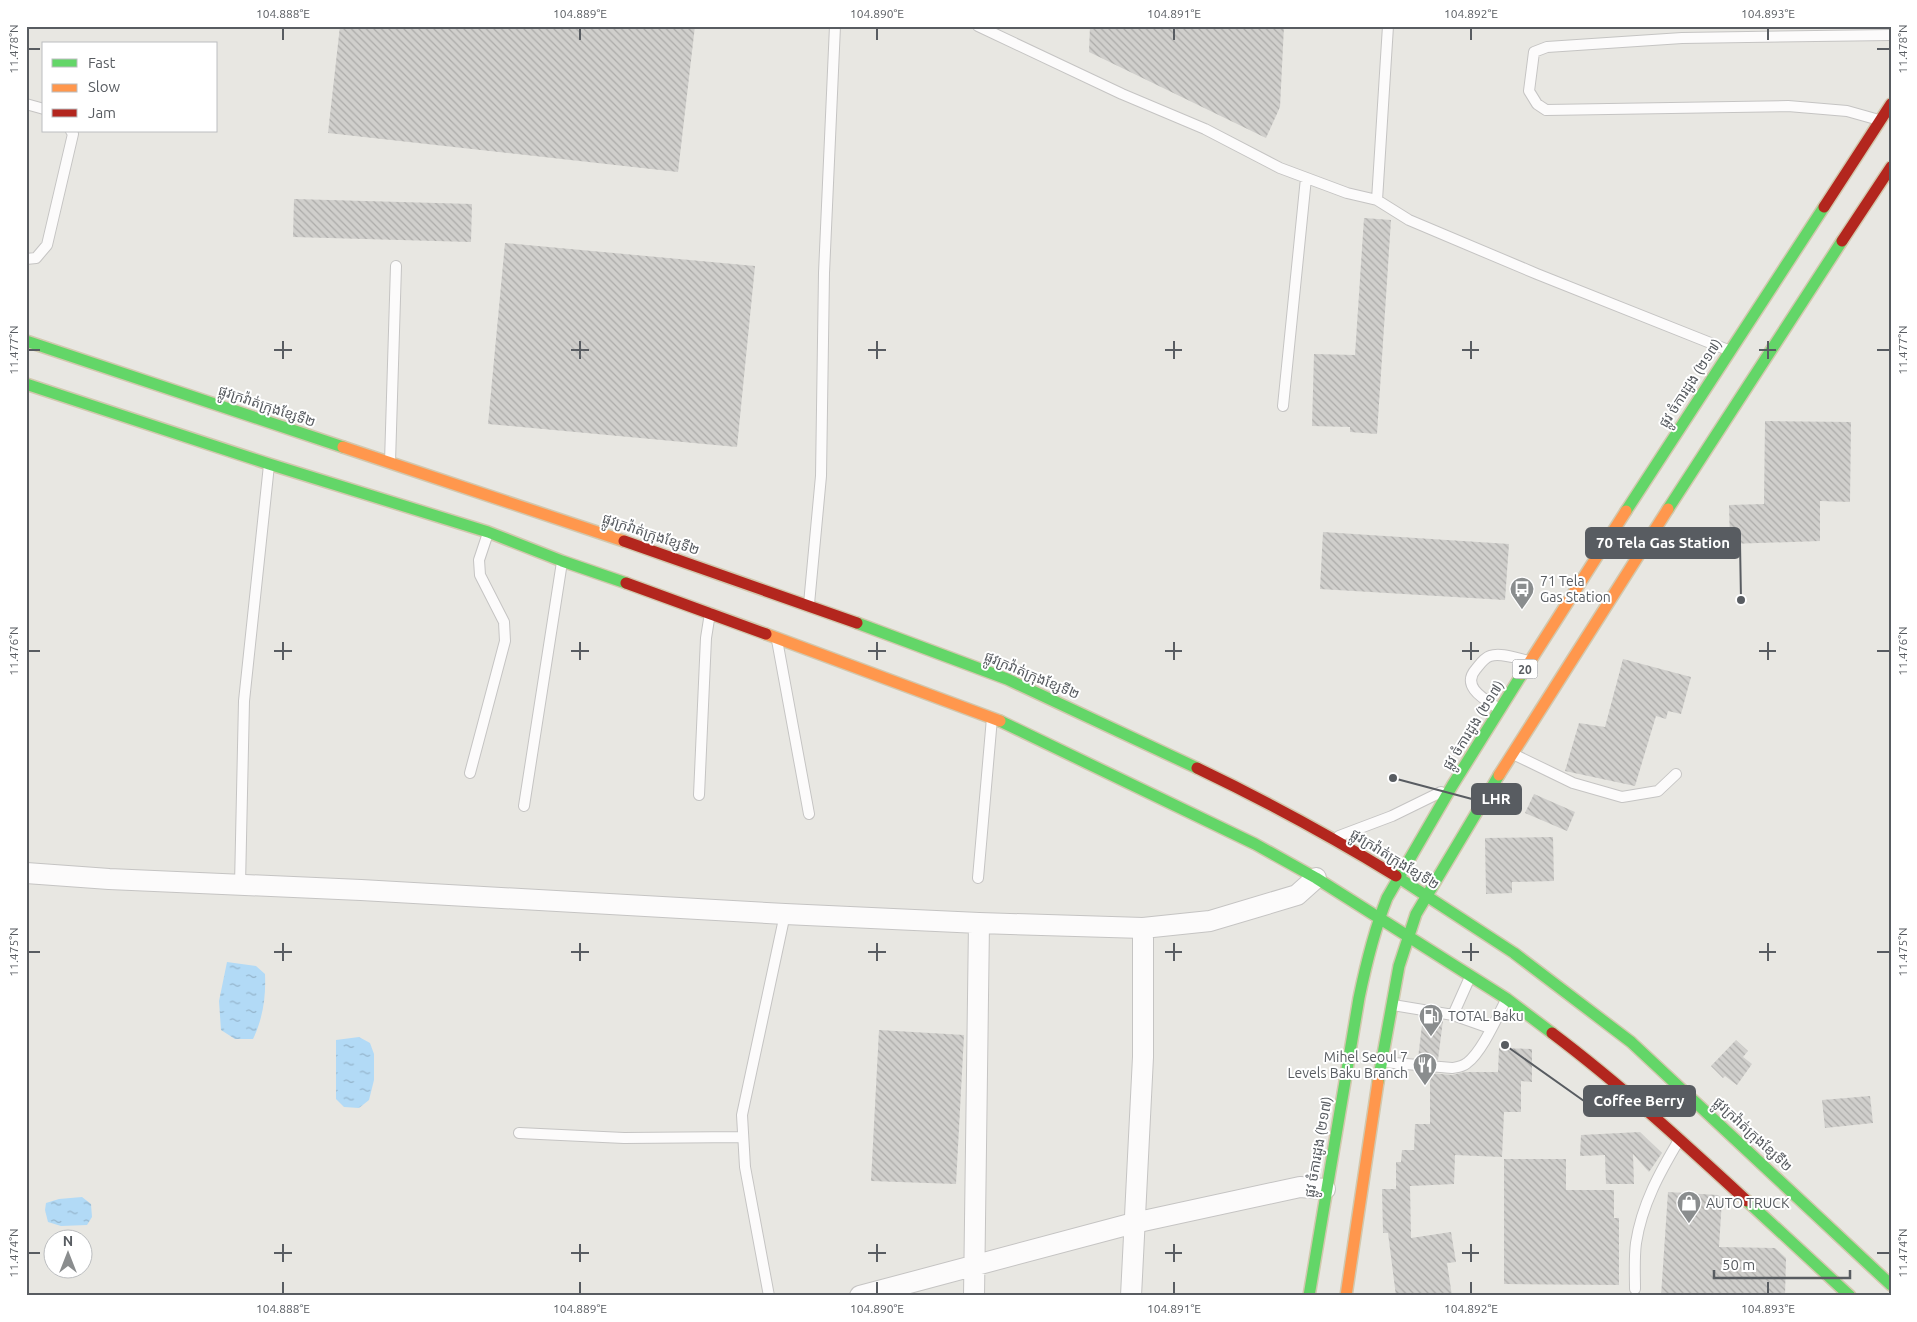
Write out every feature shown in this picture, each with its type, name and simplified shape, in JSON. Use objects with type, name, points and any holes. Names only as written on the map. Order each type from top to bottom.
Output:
[{"type":"main road","name":"ផ្លូវ ចំការដូង (២១៧)","points":[[1309,1296],[1325,1189],[1364,973],[1379,918],[1398,877],[1530,661],[1729,350],[1802,247],[1891,104]]},
{"type":"main road","name":"20","points":[[1346,1296],[1359,1195],[1392,1005],[1407,936],[1427,896],[1512,754],[1824,261],[1891,167]]},
{"type":"main road","name":"ផ្លូវក្រវ៉ាត់ក្រុងខ្សែទី២","points":[[26,341],[390,463],[651,555],[809,605],[1007,679],[1153,746],[1272,804],[1334,838],[1398,877],[1514,953],[1631,1042],[1891,1285]]},
{"type":"main road","points":[[26,384],[269,464],[488,532],[562,561],[643,583],[710,612],[992,717],[1255,844],[1316,878],[1507,999],[1602,1071],[1680,1139],[1847,1295]]},
{"type":"street","points":[[26,873],[109,879],[371,890],[785,914],[1143,928],[1210,921],[1297,895],[1316,878]]},
{"type":"street","points":[[974,1296],[979,923]]},
{"type":"street","points":[[1131,1296],[1143,1057],[1143,928]]},
{"type":"street","points":[[860,1296],[1134,1223],[1300,1187],[1325,1189]]},
{"type":"lane","points":[[809,605],[821,476],[824,273],[835,26]]},
{"type":"lane","points":[[978,26],[1122,94],[1205,129],[1280,168],[1347,194],[1377,200],[1409,220],[1729,350]]},
{"type":"lane","points":[[1377,200],[1388,26]]},
{"type":"lane","points":[[1880,120],[1847,111],[1788,106],[1546,110],[1537,104],[1529,92],[1534,52],[1547,47],[1682,38],[1891,35]]},
{"type":"lane","points":[[26,104],[42,108]]},
{"type":"lane","points":[[26,259],[36,258],[47,245],[73,134],[72,132]]},
{"type":"lane","points":[[1283,406],[1306,178]]},
{"type":"lane","points":[[390,463],[396,266]]},
{"type":"lane","points":[[240,885],[244,701],[269,464]]},
{"type":"lane","points":[[470,773],[504,641],[504,622],[480,575],[479,560],[488,532]]},
{"type":"lane","points":[[524,806],[562,561]]},
{"type":"lane","points":[[699,795],[706,638],[710,612]]},
{"type":"lane","points":[[776,637],[809,814]]},
{"type":"lane","points":[[1500,710],[1474,692],[1471,684],[1471,674],[1483,660],[1491,655],[1530,661]]},
{"type":"lane","points":[[978,878],[992,717]]},
{"type":"lane","points":[[1512,754],[1573,783],[1622,797],[1658,791],[1676,774]]},
{"type":"lane","points":[[1334,838],[1401,813],[1452,786]]},
{"type":"lane","points":[[769,1296],[745,1167],[742,1115],[785,914]]},
{"type":"lane","points":[[1453,1015],[1470,976]]},
{"type":"lane","points":[[1382,1062],[1452,1068],[1460,1067],[1476,1054],[1507,999]]},
{"type":"lane","points":[[1392,1005],[1453,1015],[1490,1028]]},
{"type":"lane","points":[[519,1133],[624,1138],[743,1138]]},
{"type":"lane","points":[[1634,1289],[1636,1244],[1643,1211],[1655,1182],[1680,1139]]},
{"type":"water","points":[[227,962],[256,966],[265,974],[263,1007],[253,1039],[235,1039],[221,1030],[219,1001]]},
{"type":"water","points":[[359,1037],[370,1043],[374,1054],[374,1080],[369,1100],[359,1108],[344,1107],[336,1099],[336,1040]]},
{"type":"water","points":[[82,1197],[91,1204],[92,1217],[87,1225],[61,1226],[48,1222],[45,1210],[46,1203],[59,1199]]},
{"type":"building","points":[[340,26],[695,26],[678,172],[328,133]]},
{"type":"building","points":[[1090,26],[1284,26],[1280,107],[1266,138],[1089,52]]},
{"type":"building","points":[[294,199],[472,204],[471,242],[293,237]]},
{"type":"building","points":[[1364,218],[1391,220],[1377,434],[1350,432],[1350,427],[1312,426],[1314,354],[1355,355]]},
{"type":"building","points":[[505,243],[755,266],[737,447],[488,424]]},
{"type":"building","points":[[1765,421],[1851,422],[1850,502],[1820,501],[1820,541],[1730,544],[1729,505],[1764,504]]},
{"type":"building","points":[[1323,532],[1509,544],[1505,600],[1320,589]]},
{"type":"building","points":[[1623,659],[1691,677],[1681,714],[1668,711],[1666,719],[1656,716],[1635,786],[1565,771],[1579,723],[1605,727]]},
{"type":"building","points":[[1534,794],[1575,812],[1567,831],[1525,813]]},
{"type":"building","points":[[1553,837],[1554,881],[1512,882],[1512,893],[1486,894],[1485,838]]},
{"type":"building","points":[[1423,1017],[1443,1020],[1438,1060],[1418,1058]]},
{"type":"building","points":[[879,1030],[964,1035],[956,1184],[871,1181]]},
{"type":"building","points":[[1736,1040],[1748,1051],[1743,1057],[1752,1064],[1737,1085],[1725,1076],[1723,1078],[1711,1066]]},
{"type":"building","points":[[1499,1048],[1532,1049],[1532,1082],[1521,1081],[1521,1112],[1504,1112],[1502,1157],[1455,1155],[1454,1184],[1410,1186],[1411,1238],[1451,1232],[1456,1262],[1447,1263],[1452,1296],[1396,1296],[1388,1233],[1383,1233],[1382,1189],[1396,1189],[1396,1162],[1401,1162],[1402,1150],[1414,1150],[1415,1124],[1430,1124],[1430,1073],[1452,1075],[1465,1072],[1498,1072]]},
{"type":"building","points":[[1870,1096],[1873,1123],[1825,1128],[1822,1100]]},
{"type":"building","points":[[1640,1132],[1662,1153],[1649,1172],[1633,1154],[1634,1184],[1606,1184],[1605,1155],[1580,1156],[1581,1135]]},
{"type":"building","points":[[1504,1159],[1566,1159],[1566,1190],[1614,1190],[1614,1218],[1619,1218],[1619,1285],[1504,1284]]},
{"type":"building","points":[[1668,1192],[1718,1195],[1722,1199],[1719,1247],[1775,1248],[1786,1258],[1785,1296],[1661,1296]]},
{"type":"traffic: fast","points":[[1626,511],[1824,207]]},
{"type":"traffic: fast","points":[[1668,509],[1842,241]]},
{"type":"traffic: fast","points":[[26,341],[343,447]]},
{"type":"traffic: fast","points":[[26,384],[269,464],[488,532],[562,561],[626,583]]},
{"type":"traffic: fast","points":[[857,623],[1007,679],[1197,768]]},
{"type":"traffic: fast","points":[[1309,1296],[1359,998],[1382,910],[1387,898],[1452,786],[1522,674]]},
{"type":"traffic: fast","points":[[1000,721],[1255,844],[1316,878],[1507,999],[1552,1033]]},
{"type":"traffic: fast","points":[[1378,1082],[1399,966],[1416,914],[1499,775]]},
{"type":"traffic: fast","points":[[1396,876],[1514,953],[1631,1042],[1891,1285]]},
{"type":"traffic: fast","points":[[1747,1201],[1850,1296]]},
{"type":"traffic: slow","points":[[343,447],[624,541]]},
{"type":"traffic: slow","points":[[1499,775],[1668,509]]},
{"type":"traffic: slow","points":[[1522,674],[1626,511]]},
{"type":"traffic: slow","points":[[766,634],[1000,721]]},
{"type":"traffic: slow","points":[[1346,1296],[1378,1082]]},
{"type":"traffic: jam","points":[[1824,207],[1891,104]]},
{"type":"traffic: jam","points":[[1842,241],[1891,167]]},
{"type":"traffic: jam","points":[[624,541],[857,623]]},
{"type":"traffic: jam","points":[[626,583],[766,634]]},
{"type":"traffic: jam","points":[[1197,768],[1348,847],[1396,876]]},
{"type":"traffic: jam","points":[[1552,1033],[1676,1136],[1747,1201]]},
{"type":"place","name":"70 Tela Gas Station","points":[[1741,600]]},
{"type":"place","name":"71 Tela Gas Station","points":[[1522,610]]},
{"type":"place","name":"LHR","points":[[1393,778]]},
{"type":"place","name":"TOTAL Baku","points":[[1431,1037]]},
{"type":"place","name":"Coffee Berry","points":[[1505,1045]]},
{"type":"place","name":"Mihel Seoul 7 Levels Baku Branch","points":[[1425,1086]]},
{"type":"place","name":"AUTO TRUCK","points":[[1689,1224]]}]
